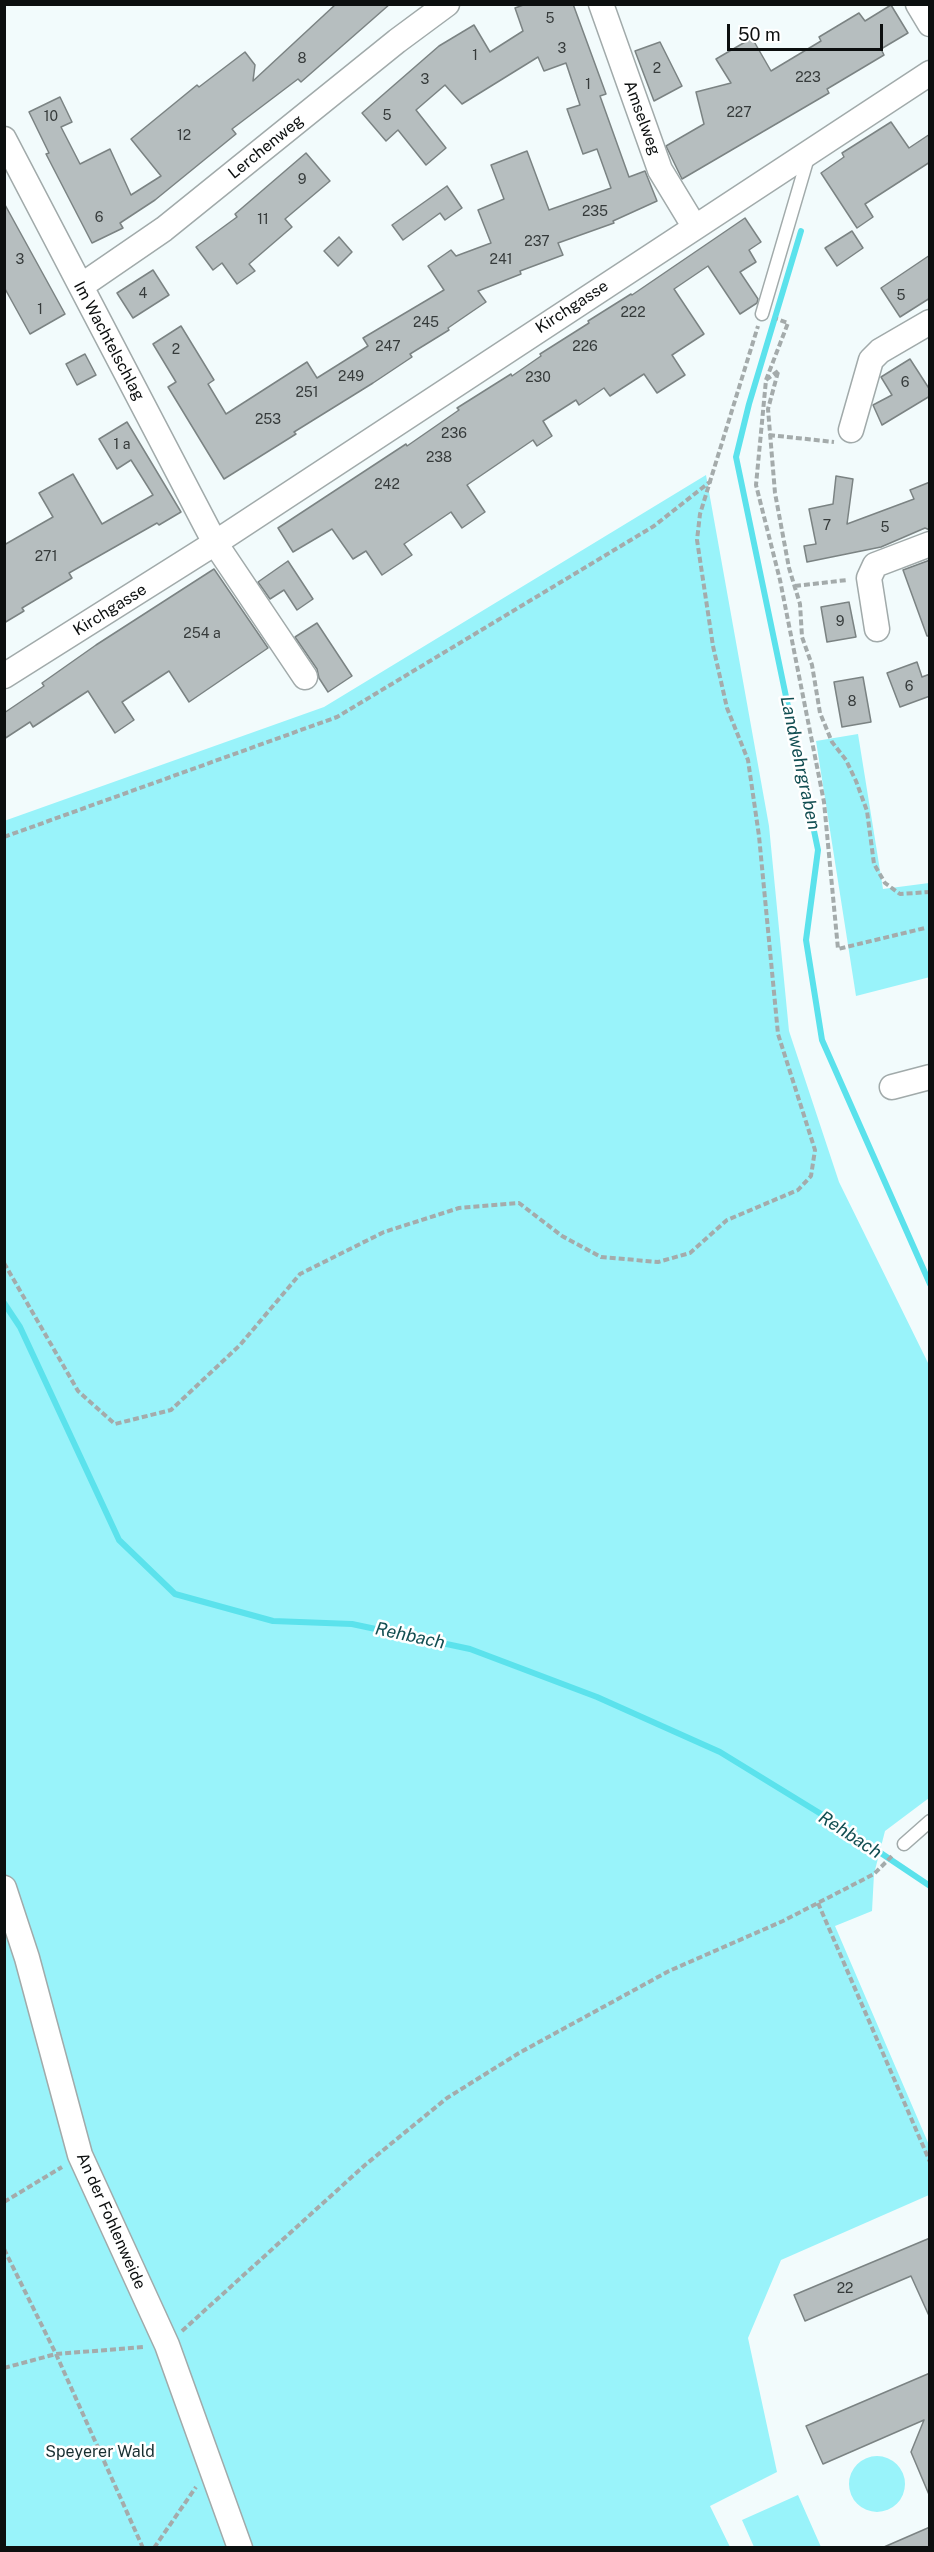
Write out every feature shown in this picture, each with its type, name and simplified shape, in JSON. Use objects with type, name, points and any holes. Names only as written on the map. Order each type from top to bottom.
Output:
[{"type":"street","name":"Lerchenweg","points":[[81,286],[164,229],[397,41],[447,4]]},
{"type":"street","name":"Amselweg","points":[[601,4],[660,170],[694,226]]},
{"type":"street","points":[[918,4],[930,24]]},
{"type":"street","name":"Kirchgasse","points":[[4,676],[215,543],[930,73]]},
{"type":"street","name":"Im Wachtelschlag","points":[[4,139],[215,543]]},
{"type":"street","points":[[851,430],[871,360],[880,351],[930,322]]},
{"type":"street","points":[[215,543],[305,677]]},
{"type":"street","points":[[877,629],[869,578],[875,565],[930,544]]},
{"type":"street","points":[[892,1087],[930,1077]]},
{"type":"street","name":"An der Fohlenweide","points":[[4,1888],[27,1958],[80,2155],[167,2345],[212,2464],[240,2547]]},
{"type":"lane","points":[[762,314],[810,150]]},
{"type":"lane","points":[[904,1844],[930,1821]]},
{"type":"path","points":[[4,1263],[78,1391],[115,1424],[171,1410],[240,1345],[300,1274],[384,1232],[459,1208],[519,1203],[561,1236],[602,1257],[658,1262],[690,1253],[727,1220],[798,1190],[811,1176],[815,1150],[778,1034],[759,836],[748,759],[726,708],[712,646],[697,540],[700,514],[762,314]]},
{"type":"path","points":[[788,323],[766,380],[756,485],[780,580],[824,802],[838,949],[925,928]]},
{"type":"path","points":[[766,380],[778,371],[774,379],[768,410],[774,493],[800,604],[802,637],[812,665],[820,713],[832,742],[846,760],[853,774],[867,812],[874,864],[885,883],[900,894],[930,892]]},
{"type":"path","points":[[769,435],[843,443],[851,430]]},
{"type":"path","points":[[4,837],[337,717],[654,526],[712,481]]},
{"type":"path","points":[[795,586],[869,578]]},
{"type":"path","points":[[4,2368],[56,2354],[167,2345],[365,2164],[447,2098],[519,2053],[669,1971],[818,1903],[874,1874],[904,1844]]},
{"type":"path","points":[[818,1903],[930,2162]]},
{"type":"path","points":[[4,2202],[80,2155]]},
{"type":"path","points":[[4,2249],[56,2354],[143,2547]]},
{"type":"path","points":[[154,2547],[212,2464]]},
{"type":"green space","name":"Speyerer Wald","points":[[706,475],[769,826],[789,1031],[839,1182],[930,1367],[929,1798],[885,1831],[874,1874],[872,1911],[835,1926],[929,2145],[929,2195],[781,2260],[748,2338],[777,2472],[710,2506],[730,2547],[5,2547],[4,821],[324,707]]},
{"type":"green space","points":[[858,734],[883,889],[929,883],[930,977],[856,996],[816,741]]},
{"type":"green space","points":[[871,2456],[883,2456],[897,2464],[905,2478],[903,2495],[897,2504],[883,2512],[871,2512],[854,2500],[849,2490],[849,2478],[861,2461]]},
{"type":"green space","points":[[798,2495],[821,2547],[754,2547],[742,2520]]},
{"type":"building","points":[[336,4],[390,4],[301,82],[298,79],[232,129],[236,134],[155,200],[120,223],[123,228],[92,243],[46,154],[49,153],[29,112],[60,97],[72,122],[61,127],[80,164],[110,149],[131,195],[161,176],[131,139],[197,85],[199,87],[245,52],[255,65],[253,81]]},
{"type":"building","points":[[526,4],[573,4],[606,94],[600,96],[629,177],[645,171],[657,201],[613,221],[614,223],[558,243],[563,255],[520,271],[521,274],[478,291],[486,302],[448,328],[449,330],[410,354],[412,357],[373,383],[294,432],[296,434],[224,479],[168,387],[176,382],[153,344],[181,326],[214,380],[208,384],[226,414],[307,362],[317,378],[368,346],[363,338],[444,290],[428,266],[451,250],[456,256],[491,243],[478,210],[504,199],[491,165],[527,151],[549,210],[611,188],[597,149],[583,154],[567,109],[580,105],[566,63],[544,71],[538,57],[462,104],[445,85],[416,110],[446,148],[426,165],[398,130],[386,141],[362,113],[439,46],[474,25],[490,52],[523,31],[515,8]]},
{"type":"building","points":[[891,5],[908,33],[881,49],[884,55],[827,89],[829,93],[682,179],[666,146],[704,124],[696,92],[731,83],[716,59],[752,38],[771,71],[821,41],[819,37],[859,13],[865,21]]},
{"type":"building","points":[[660,42],[682,86],[654,101],[635,51]]},
{"type":"building","points":[[891,122],[909,148],[930,134],[930,162],[865,204],[873,217],[857,228],[821,173],[844,157],[842,153]]},
{"type":"building","points":[[306,153],[330,181],[285,219],[292,227],[249,264],[255,271],[237,284],[222,263],[213,270],[196,247],[237,217],[235,214]]},
{"type":"building","points":[[447,186],[462,208],[445,220],[440,213],[403,240],[392,225]]},
{"type":"building","points":[[4,203],[65,314],[30,334],[4,287]]},
{"type":"building","points":[[745,218],[761,242],[749,250],[756,262],[740,272],[758,299],[757,303],[740,314],[708,266],[674,289],[704,334],[672,355],[685,375],[657,393],[644,374],[610,396],[604,388],[579,405],[576,400],[543,421],[552,436],[537,446],[533,440],[467,485],[485,512],[462,528],[451,512],[404,544],[412,555],[382,575],[366,551],[353,559],[332,529],[293,552],[278,528],[406,444],[407,446],[459,410],[457,408],[511,374],[512,376],[541,356],[540,354],[589,323],[588,321],[632,295]]},
{"type":"building","points":[[852,231],[863,248],[837,266],[825,248]]},
{"type":"building","points":[[339,237],[352,252],[338,266],[324,251]]},
{"type":"building","points":[[930,255],[930,298],[900,317],[881,288]]},
{"type":"building","points":[[153,270],[169,295],[133,318],[117,293]]},
{"type":"building","points":[[85,354],[96,375],[77,385],[66,364]]},
{"type":"building","points":[[910,359],[930,390],[930,396],[882,425],[873,405],[892,395],[881,377]]},
{"type":"building","points":[[127,422],[181,512],[159,525],[157,523],[69,573],[72,578],[22,608],[24,611],[4,623],[4,545],[53,517],[39,493],[73,474],[102,524],[153,495],[131,460],[117,469],[99,439]]},
{"type":"building","points":[[836,476],[853,479],[847,524],[914,499],[910,490],[930,482],[930,530],[925,528],[881,547],[807,562],[804,546],[816,544],[809,509],[833,504]]},
{"type":"building","points":[[930,560],[930,636],[927,636],[903,570]]},
{"type":"building","points":[[288,561],[313,599],[297,610],[284,590],[270,599],[258,582]]},
{"type":"building","points":[[214,569],[268,648],[189,702],[169,671],[122,702],[134,720],[115,733],[88,691],[33,727],[30,722],[4,739],[4,713],[44,686],[42,683],[96,645]]},
{"type":"building","points":[[849,602],[856,637],[827,642],[821,607]]},
{"type":"building","points":[[317,623],[352,676],[328,692],[319,678],[317,669],[295,637]]},
{"type":"building","points":[[917,662],[922,677],[930,674],[930,696],[900,707],[887,673]]},
{"type":"building","points":[[863,677],[871,722],[842,727],[834,682]]},
{"type":"building","points":[[930,2238],[930,2318],[911,2276],[805,2321],[794,2295]]},
{"type":"building","points":[[930,2373],[930,2497],[911,2452],[924,2420],[823,2464],[806,2426]]},
{"type":"building","points":[[930,2527],[930,2547],[884,2547]]},
{"type":"waterway","name":"Landwehrgraben","points":[[801,231],[749,404],[736,457],[818,850],[806,940],[822,1040],[930,1284]]},
{"type":"waterway","name":"Rehbach","points":[[4,1303],[20,1327],[119,1540],[175,1594],[273,1621],[352,1624],[470,1649],[597,1697],[720,1752],[839,1825],[930,1886]]}]
